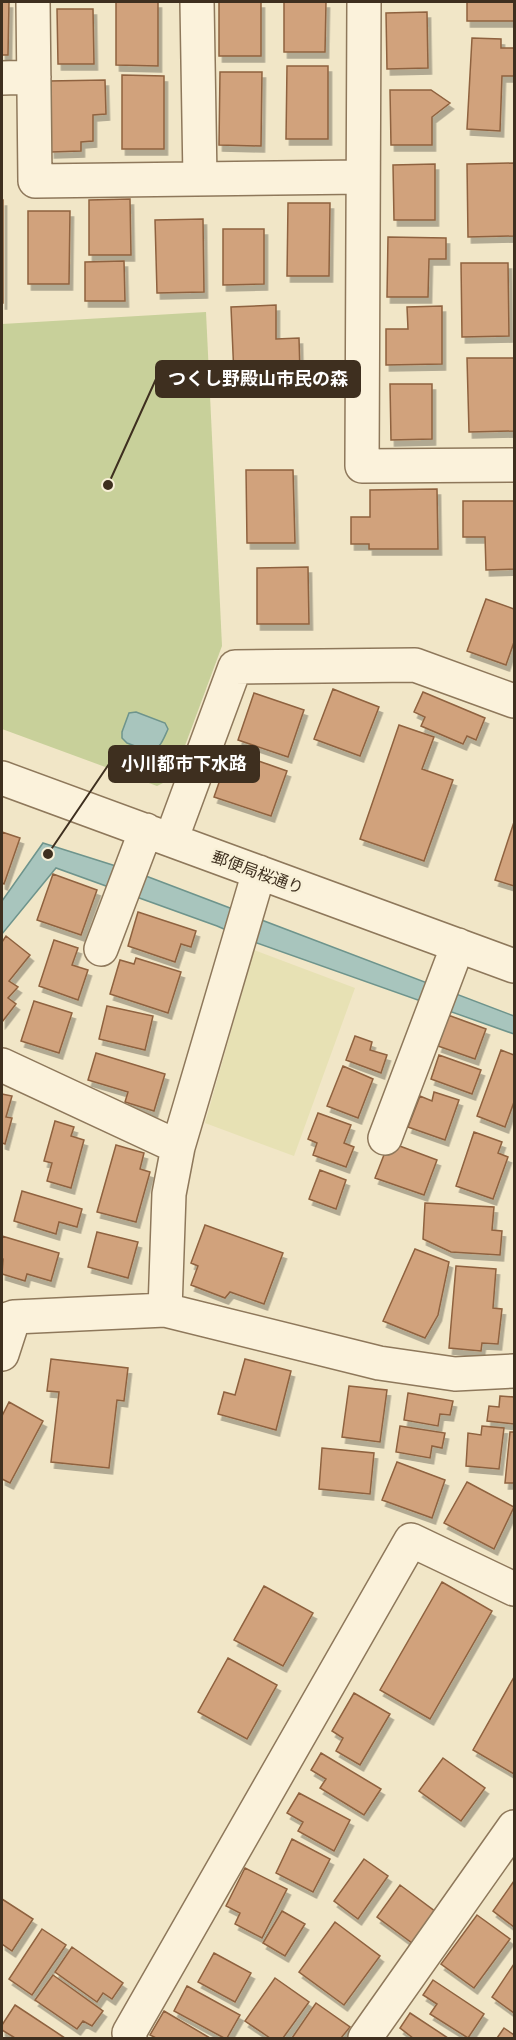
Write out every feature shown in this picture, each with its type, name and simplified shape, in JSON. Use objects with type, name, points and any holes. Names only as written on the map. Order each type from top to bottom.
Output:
[{"type":"street","points":[[33,2],[35,181],[363,177]]},
{"type":"street","points":[[197,2],[200,179]]},
{"type":"street","points":[[364,2],[362,465],[514,465]]},
{"type":"street","points":[[2,78],[34,77]]},
{"type":"street","points":[[101,949],[132,866],[158,835],[235,667],[415,665],[514,701]]},
{"type":"street","name":"郵便局桜通り","points":[[2,778],[514,966]]},
{"type":"street","points":[[165,1310],[169,1194],[178,1147],[258,872]]},
{"type":"street","points":[[385,1138],[458,945]]},
{"type":"street","points":[[2,1065],[178,1147]]},
{"type":"street","points":[[2,1354],[8,1319],[165,1310],[379,1363],[455,1374],[514,1371]]},
{"type":"street","points":[[130,2038],[129,2032],[411,1540],[514,1589]]},
{"type":"street","points":[[365,2038],[514,1827]]},
{"type":"shaded area","points":[[254,950],[355,988],[294,1156],[205,1123]]},
{"type":"green space","points":[[206,312],[222,646],[173,778],[157,786],[2,729],[2,324]]},
{"type":"water","points":[[136,712],[165,723],[168,729],[163,740],[151,752],[127,743],[122,738],[129,713]]},
{"type":"water","points":[[43,843],[138,873],[514,1016],[514,1034],[254,942],[217,926],[56,868],[2,934],[2,901]]},
{"type":"building","points":[[2,2],[9,2],[8,55],[2,55]]},
{"type":"building","points":[[116,2],[158,2],[158,66],[116,65]]},
{"type":"building","points":[[219,2],[261,2],[261,56],[219,56]]},
{"type":"building","points":[[284,2],[326,2],[325,52],[284,52]]},
{"type":"building","points":[[467,2],[514,2],[514,21],[467,21]]},
{"type":"building","points":[[57,9],[93,9],[94,64],[58,64]]},
{"type":"building","points":[[427,12],[428,68],[387,69],[386,13]]},
{"type":"building","points":[[472,38],[501,39],[501,48],[514,48],[514,76],[502,76],[500,131],[467,129]]},
{"type":"building","points":[[287,66],[328,66],[328,139],[286,139]]},
{"type":"building","points":[[220,72],[262,72],[261,146],[219,145]]},
{"type":"building","points":[[122,75],[164,76],[164,149],[122,149]]},
{"type":"building","points":[[105,80],[106,114],[93,115],[93,141],[81,142],[81,151],[51,152],[49,81]]},
{"type":"building","points":[[390,90],[431,90],[450,103],[432,117],[432,145],[391,145]]},
{"type":"building","points":[[514,163],[514,236],[468,237],[467,164]]},
{"type":"building","points":[[435,164],[435,220],[394,220],[393,165]]},
{"type":"building","points":[[130,199],[131,255],[89,255],[89,200]]},
{"type":"building","points":[[3,200],[3,303],[2,303]]},
{"type":"building","points":[[288,203],[330,203],[329,276],[287,276]]},
{"type":"building","points":[[28,211],[70,211],[69,284],[28,284]]},
{"type":"building","points":[[203,219],[204,292],[157,293],[155,220]]},
{"type":"building","points":[[223,229],[264,229],[264,284],[223,285]]},
{"type":"building","points":[[388,237],[446,238],[446,259],[429,259],[428,297],[387,297]]},
{"type":"building","points":[[124,261],[125,301],[85,301],[85,262]]},
{"type":"building","points":[[461,263],[508,263],[509,336],[462,337]]},
{"type":"building","points":[[276,305],[276,339],[299,338],[300,373],[234,376],[231,307]]},
{"type":"building","points":[[442,306],[442,364],[386,365],[386,329],[408,329],[407,307]]},
{"type":"building","points":[[467,358],[514,358],[514,431],[469,432]]},
{"type":"building","points":[[390,384],[432,384],[432,439],[391,440]]},
{"type":"building","points":[[246,470],[293,470],[295,543],[247,543]]},
{"type":"building","points":[[437,489],[438,549],[369,549],[369,544],[351,544],[351,517],[370,517],[370,490]]},
{"type":"building","points":[[463,501],[514,501],[514,569],[486,570],[485,537],[463,537]]},
{"type":"building","points":[[308,567],[309,624],[257,624],[257,568]]},
{"type":"building","points":[[486,599],[514,609],[514,642],[506,665],[467,651]]},
{"type":"building","points":[[333,689],[379,707],[360,756],[314,739]]},
{"type":"building","points":[[423,692],[485,718],[476,740],[467,736],[463,744],[421,726],[425,717],[414,712]]},
{"type":"building","points":[[254,693],[304,710],[288,757],[238,740]]},
{"type":"building","points":[[399,725],[434,737],[422,769],[453,780],[424,861],[360,839]]},
{"type":"building","points":[[230,751],[287,771],[271,816],[214,797]]},
{"type":"building","points":[[514,822],[514,886],[495,880]]},
{"type":"building","points":[[2,832],[20,838],[4,884],[2,883]]},
{"type":"building","points":[[53,874],[97,890],[81,935],[37,920]]},
{"type":"building","points":[[138,912],[196,931],[191,947],[181,944],[175,962],[128,946]]},
{"type":"building","points":[[6,936],[30,955],[9,981],[18,987],[8,998],[16,1004],[2,1022],[2,942]]},
{"type":"building","points":[[54,940],[78,948],[72,965],[88,970],[78,1000],[39,986]]},
{"type":"building","points":[[136,958],[181,972],[168,1013],[110,994],[120,960],[134,964]]},
{"type":"building","points":[[34,1001],[72,1013],[59,1053],[21,1041]]},
{"type":"building","points":[[107,1006],[153,1016],[145,1050],[99,1039]]},
{"type":"building","points":[[448,1015],[486,1029],[475,1059],[438,1046]]},
{"type":"building","points":[[355,1036],[372,1042],[370,1050],[387,1055],[381,1073],[346,1060]]},
{"type":"building","points":[[501,1050],[514,1055],[514,1102],[505,1127],[477,1116]]},
{"type":"building","points":[[96,1053],[165,1074],[154,1111],[125,1102],[128,1092],[88,1080]]},
{"type":"building","points":[[439,1055],[481,1070],[472,1094],[431,1079]]},
{"type":"building","points":[[343,1066],[373,1079],[358,1118],[327,1106]]},
{"type":"building","points":[[434,1092],[459,1100],[445,1140],[408,1127],[420,1096],[432,1101]]},
{"type":"building","points":[[2,1094],[12,1096],[6,1117],[12,1118],[5,1144],[2,1143]]},
{"type":"building","points":[[318,1113],[351,1125],[344,1143],[354,1147],[346,1167],[313,1155],[317,1143],[308,1139]]},
{"type":"building","points":[[55,1121],[74,1127],[71,1136],[84,1140],[71,1188],[47,1181],[52,1163],[44,1161]]},
{"type":"building","points":[[474,1132],[502,1142],[498,1153],[508,1157],[493,1199],[456,1186]]},
{"type":"building","points":[[389,1142],[437,1160],[424,1195],[375,1178]]},
{"type":"building","points":[[116,1145],[144,1153],[140,1169],[150,1172],[136,1222],[97,1212]]},
{"type":"building","points":[[320,1170],[346,1180],[336,1209],[309,1199]]},
{"type":"building","points":[[22,1191],[82,1209],[77,1227],[59,1222],[56,1234],[14,1221]]},
{"type":"building","points":[[425,1203],[494,1207],[492,1230],[502,1231],[500,1255],[451,1252],[423,1239]]},
{"type":"building","points":[[205,1225],[283,1253],[264,1304],[230,1292],[225,1298],[191,1285],[198,1266],[191,1263]]},
{"type":"building","points":[[97,1232],[138,1242],[128,1278],[88,1267]]},
{"type":"building","points":[[2,1236],[59,1253],[51,1281],[27,1274],[25,1281],[2,1274]]},
{"type":"building","points":[[415,1249],[449,1262],[438,1315],[425,1338],[383,1321]]},
{"type":"building","points":[[456,1266],[496,1269],[493,1308],[502,1309],[498,1344],[482,1343],[481,1351],[449,1348]]},
{"type":"building","points":[[51,1359],[128,1368],[124,1401],[117,1400],[109,1468],[51,1462],[59,1392],[47,1391]]},
{"type":"building","points":[[245,1359],[291,1371],[276,1430],[218,1414],[224,1392],[235,1395]]},
{"type":"building","points":[[349,1386],[387,1390],[380,1442],[342,1437]]},
{"type":"building","points":[[408,1393],[453,1401],[450,1415],[440,1414],[438,1426],[404,1420]]},
{"type":"building","points":[[500,1396],[514,1397],[514,1424],[487,1421],[489,1406],[499,1407]]},
{"type":"building","points":[[9,1402],[43,1421],[10,1483],[2,1479],[2,1416]]},
{"type":"building","points":[[400,1426],[445,1433],[442,1448],[432,1446],[430,1458],[396,1452]]},
{"type":"building","points":[[482,1426],[504,1428],[499,1469],[466,1466],[468,1433],[481,1435]]},
{"type":"building","points":[[510,1432],[514,1432],[514,1483],[505,1483]]},
{"type":"building","points":[[322,1448],[374,1453],[370,1494],[319,1489]]},
{"type":"building","points":[[397,1462],[445,1480],[432,1518],[382,1500]]},
{"type":"building","points":[[467,1482],[514,1507],[494,1549],[444,1523]]},
{"type":"building","points":[[442,1582],[492,1611],[430,1719],[380,1690]]},
{"type":"building","points":[[264,1586],[313,1613],[283,1666],[234,1640]]},
{"type":"building","points":[[228,1658],[277,1685],[247,1739],[198,1712]]},
{"type":"building","points":[[514,1677],[514,1774],[473,1750]]},
{"type":"building","points":[[354,1693],[390,1714],[360,1765],[336,1751],[343,1738],[332,1731]]},
{"type":"building","points":[[321,1753],[381,1789],[364,1815],[320,1788],[326,1779],[311,1770]]},
{"type":"building","points":[[443,1758],[485,1788],[461,1821],[419,1791]]},
{"type":"building","points":[[299,1793],[350,1820],[334,1851],[298,1831],[303,1822],[287,1813]]},
{"type":"building","points":[[292,1839],[330,1859],[313,1892],[276,1873]]},
{"type":"building","points":[[364,1859],[388,1876],[358,1919],[334,1901]]},
{"type":"building","points":[[245,1868],[287,1889],[262,1938],[235,1924],[240,1913],[226,1906]]},
{"type":"building","points":[[514,1881],[514,1927],[493,1911]]},
{"type":"building","points":[[400,1885],[436,1912],[412,1943],[377,1917]]},
{"type":"building","points":[[2,1899],[33,1919],[12,1951],[2,1944]]},
{"type":"building","points":[[282,1911],[305,1924],[285,1956],[263,1943]]},
{"type":"building","points":[[477,1915],[510,1939],[474,1988],[441,1964]]},
{"type":"building","points":[[335,1922],[380,1956],[344,2005],[299,1972]]},
{"type":"building","points":[[42,1929],[66,1945],[32,1995],[9,1979]]},
{"type":"building","points":[[72,1947],[123,1983],[112,1999],[103,1993],[97,2002],[55,1972]]},
{"type":"building","points":[[214,1953],[251,1973],[235,2002],[198,1982]]},
{"type":"building","points":[[514,1964],[514,2013],[492,1997]]},
{"type":"building","points":[[53,1975],[103,2011],[92,2026],[83,2021],[77,2029],[35,2000]]},
{"type":"building","points":[[275,1978],[309,2002],[283,2038],[270,2038],[245,2021]]},
{"type":"building","points":[[433,1980],[484,2014],[468,2038],[430,2014],[437,2004],[423,1995]]},
{"type":"building","points":[[187,1986],[240,2015],[227,2038],[174,2011]]},
{"type":"building","points":[[316,2003],[350,2027],[341,2038],[292,2038]]},
{"type":"building","points":[[15,2005],[65,2038],[15,2038],[2,2030],[2,2025]]},
{"type":"building","points":[[164,2011],[210,2038],[156,2038],[150,2035]]},
{"type":"building","points":[[410,2013],[448,2038],[413,2038],[400,2028]]},
{"type":"building","points":[[504,2028],[514,2035],[514,2038],[497,2038]]},
{"type":"place","name":"つくし野殿山市民の森","points":[[108,485]]},
{"type":"place","name":"小川都市下水路","points":[[48,854]]}]
